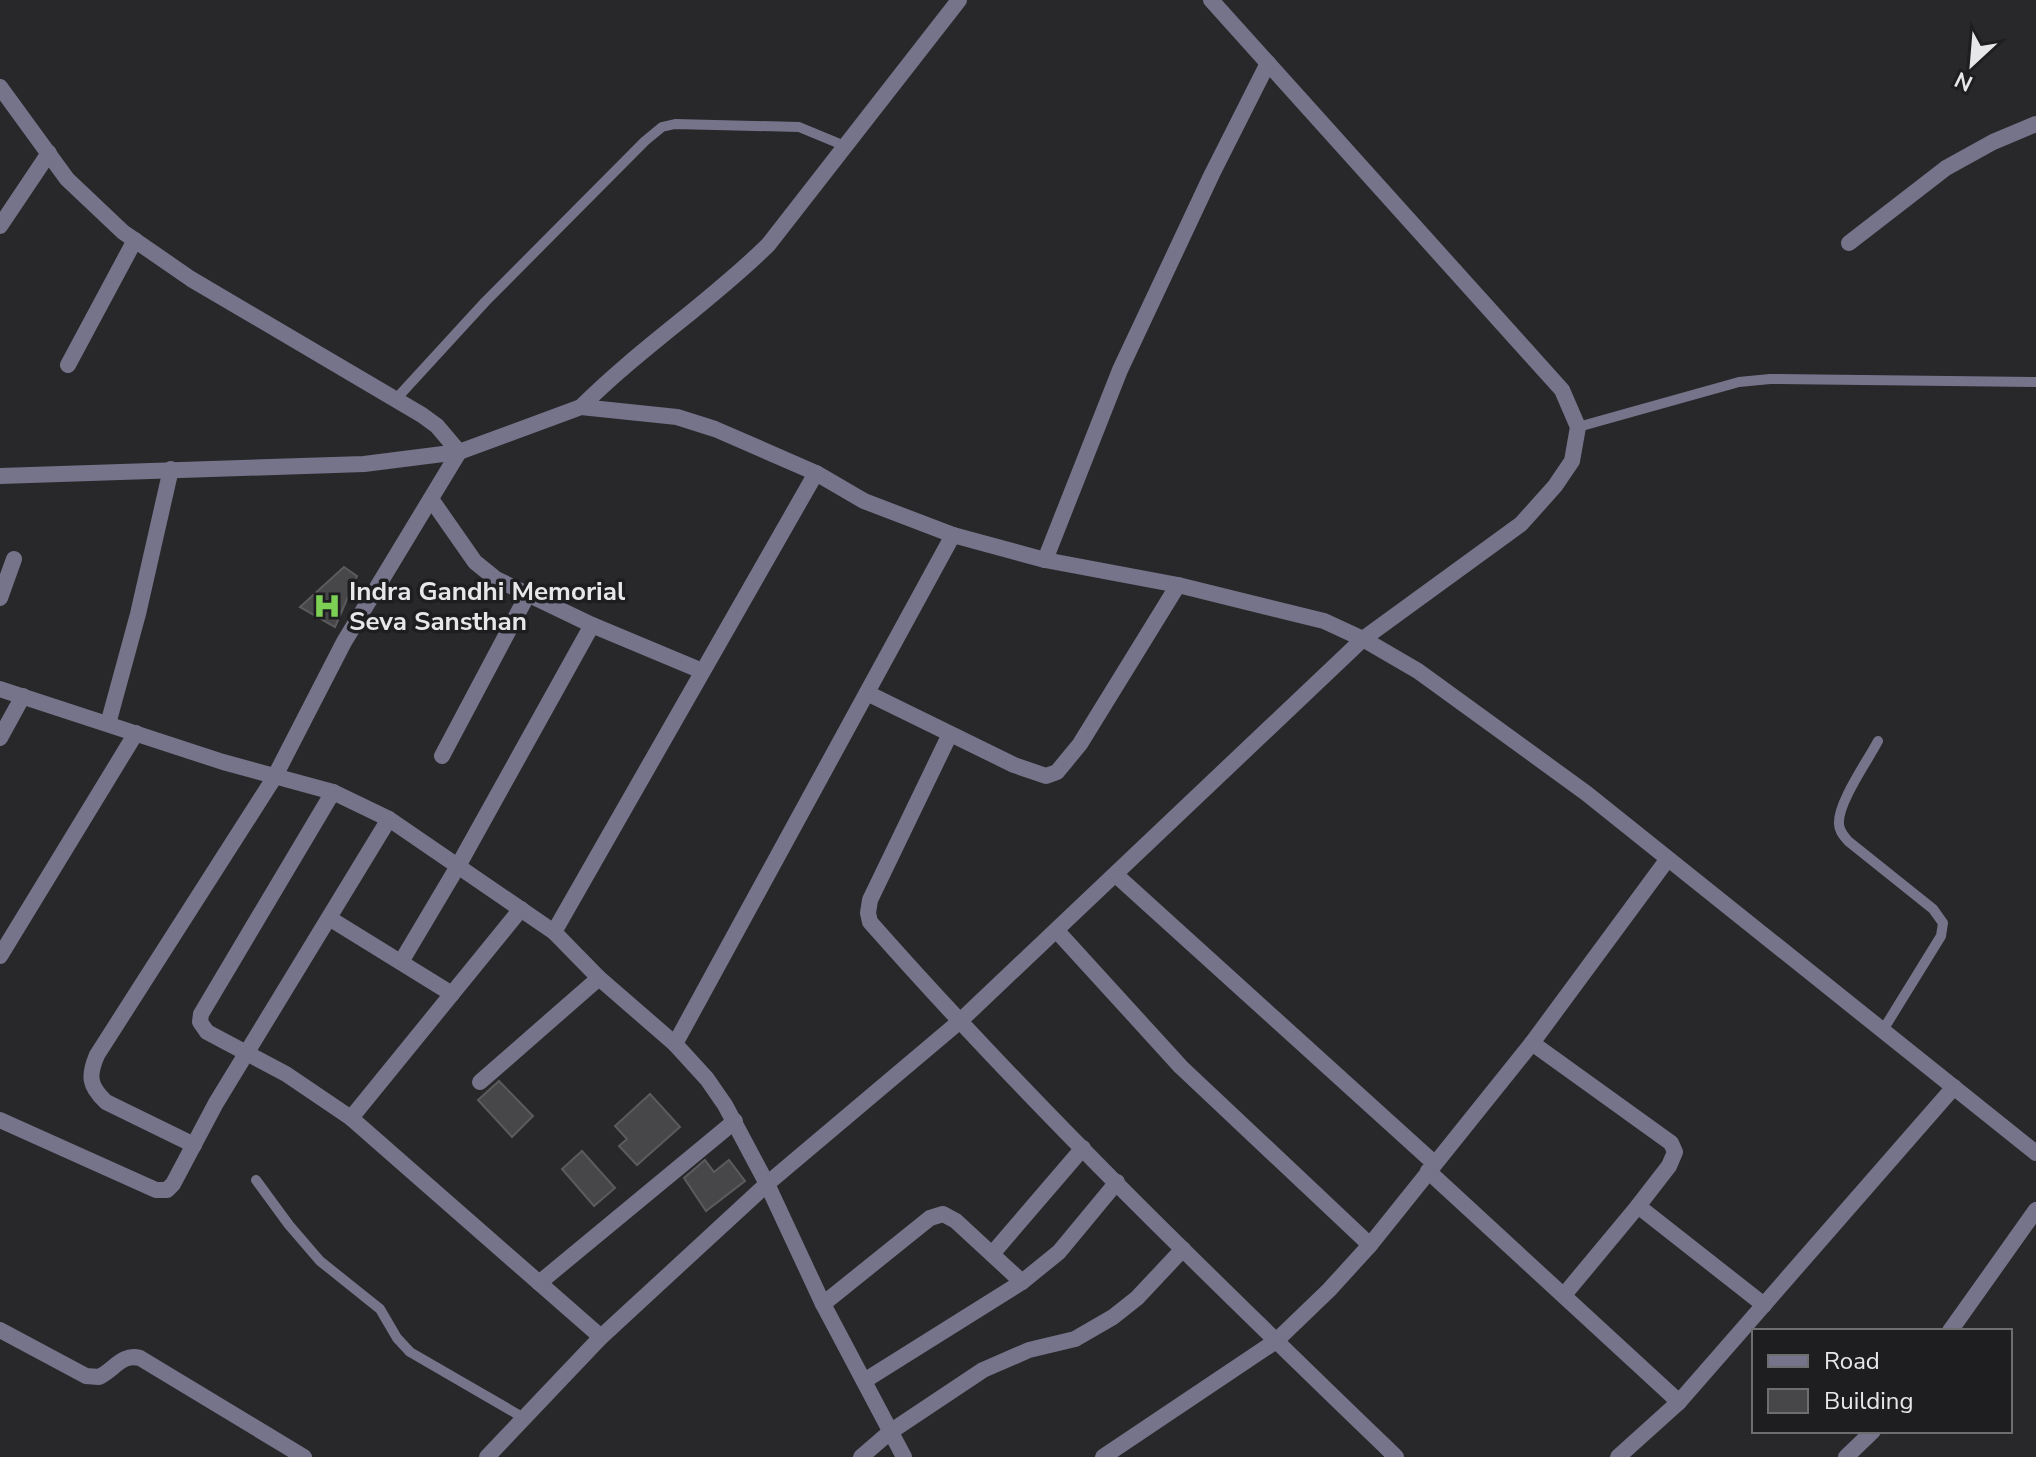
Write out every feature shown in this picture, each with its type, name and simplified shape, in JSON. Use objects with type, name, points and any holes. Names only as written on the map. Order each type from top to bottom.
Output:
[{"type":"street","points":[[0,476],[364,464],[459,452],[581,407],[639,352],[758,255],[959,0]]},
{"type":"street","points":[[487,1457],[601,1337],[767,1184],[959,1022],[1363,639],[1521,524],[1555,486],[1572,461],[1578,427],[1562,390],[1211,0]]},
{"type":"street","points":[[1045,560],[1120,370],[1268,63]]},
{"type":"street","points":[[0,87],[67,179],[135,240],[191,279],[396,399],[437,426],[459,452]]},
{"type":"street","points":[[1849,243],[1946,168],[1993,142],[2036,124]]},
{"type":"street","points":[[0,226],[49,153]]},
{"type":"street","points":[[68,365],[135,240]]},
{"type":"street","points":[[581,407],[677,417],[715,429],[816,473],[864,501],[953,535],[1045,560],[1178,585],[1324,621],[1363,639],[1418,671],[1586,793],[2036,1153]]},
{"type":"street","points":[[194,1145],[106,1102],[94,1091],[90,1070],[274,778],[344,642],[459,452]]},
{"type":"street","points":[[108,724],[138,614],[171,469]]},
{"type":"street","points":[[554,932],[816,473]]},
{"type":"street","points":[[431,499],[475,562],[496,579],[592,625],[702,671]]},
{"type":"street","points":[[675,1044],[953,535]]},
{"type":"street","points":[[0,598],[14,559]]},
{"type":"street","points":[[867,693],[1014,765],[1046,776],[1057,772],[1080,744],[1178,585]]},
{"type":"street","points":[[442,756],[528,594]]},
{"type":"street","points":[[401,962],[592,625]]},
{"type":"street","points":[[0,689],[274,778],[333,792],[389,819],[554,932],[599,978],[675,1044],[707,1079],[735,1121],[823,1304],[904,1457]]},
{"type":"street","points":[[0,738],[23,696]]},
{"type":"street","points":[[0,956],[136,733]]},
{"type":"street","points":[[950,734],[870,900],[870,922],[959,1022],[1385,1454]]},
{"type":"street","points":[[333,792],[201,1014],[200,1022],[207,1032],[286,1074],[351,1118],[601,1337]]},
{"type":"street","points":[[0,1120],[156,1190],[167,1190],[389,819]]},
{"type":"street","points":[[1103,1457],[1276,1341],[1329,1290],[1370,1245],[1532,1043],[1667,860]]},
{"type":"street","points":[[1116,875],[1679,1402]]},
{"type":"street","points":[[351,1118],[521,909]]},
{"type":"street","points":[[329,918],[452,994]]},
{"type":"street","points":[[1057,931],[1173,1059],[1370,1245]]},
{"type":"street","points":[[480,1082],[599,978]]},
{"type":"street","points":[[1532,1043],[1671,1143],[1675,1152],[1669,1166],[1638,1206],[1564,1295]]},
{"type":"street","points":[[1618,1457],[1679,1402],[1954,1087]]},
{"type":"street","points":[[539,1283],[735,1121]]},
{"type":"street","points":[[992,1254],[1083,1148]]},
{"type":"street","points":[[864,1381],[1022,1282],[1059,1252],[1117,1182]]},
{"type":"street","points":[[1638,1206],[1764,1305]]},
{"type":"street","points":[[1951,1329],[2036,1210]]},
{"type":"street","points":[[823,1304],[930,1218],[943,1214],[956,1221],[1022,1282]]},
{"type":"street","points":[[861,1457],[890,1432],[983,1370],[1029,1350],[1075,1339],[1113,1317],[1137,1298],[1183,1249]]},
{"type":"street","points":[[0,1330],[86,1376],[99,1377],[124,1359],[133,1356],[140,1358],[304,1457]]},
{"type":"street","points":[[1846,1457],[1871,1433]]},
{"type":"lane","points":[[396,399],[485,302],[662,127],[675,124],[799,127],[845,146]]},
{"type":"lane","points":[[1578,427],[1739,382],[1770,379],[2036,382]]},
{"type":"lane","points":[[1878,741],[1839,817],[1839,828],[1848,841],[1933,909],[1943,923],[1941,936],[1883,1030]]},
{"type":"lane","points":[[256,1180],[320,1261],[380,1309],[397,1338],[410,1352],[524,1418]]},
{"type":"building","points":[[344,567],[357,576],[335,627],[300,607]]},
{"type":"building","points":[[499,1081],[533,1116],[512,1137],[478,1100]]},
{"type":"building","points":[[650,1094],[680,1127],[637,1165],[619,1146],[627,1139],[615,1126]]},
{"type":"building","points":[[582,1151],[615,1188],[594,1206],[562,1169]]},
{"type":"building","points":[[705,1160],[714,1172],[729,1160],[745,1181],[706,1211],[684,1178]]},
{"type":"place","name":"Indra Gandhi Memorial Seva Sansthan","points":[[327,606]]}]
